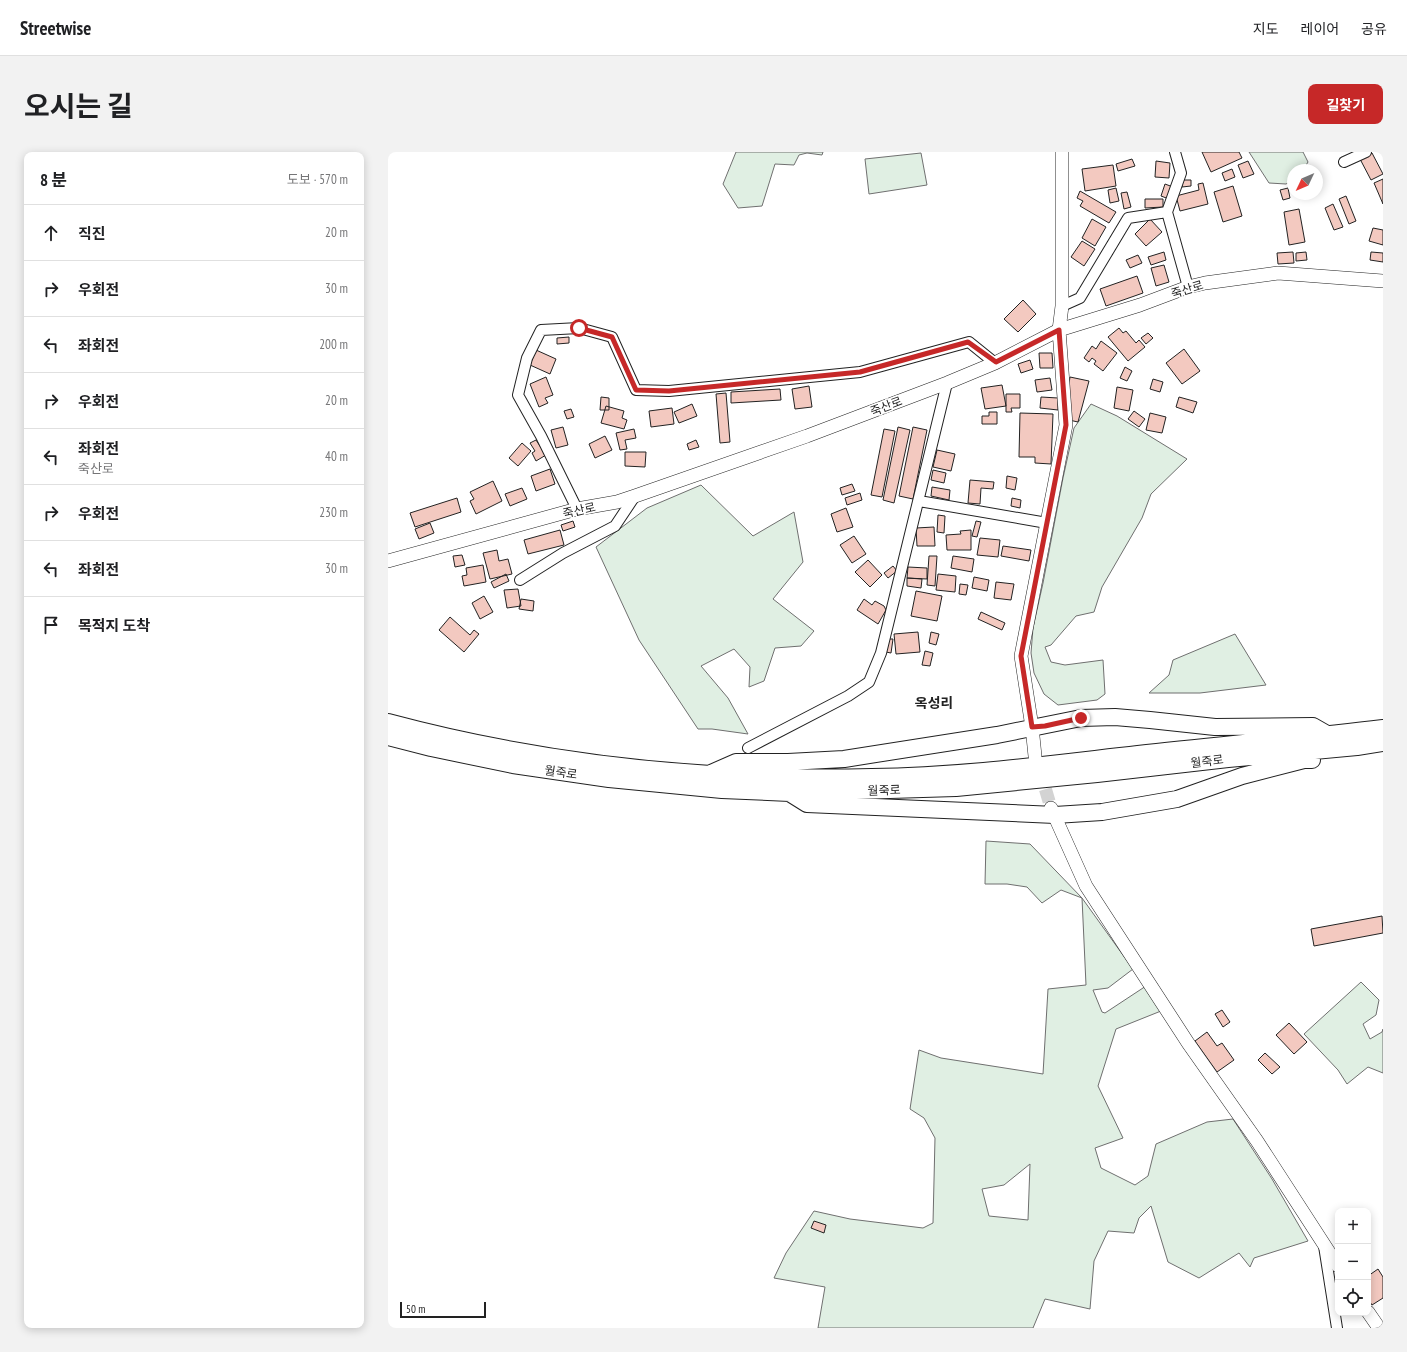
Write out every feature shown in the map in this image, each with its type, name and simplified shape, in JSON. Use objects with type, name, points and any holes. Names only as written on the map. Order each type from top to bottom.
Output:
[{"type":"main road","points":[[708,774],[736,762],[788,762],[844,759],[997,735],[1081,718],[1115,717],[1215,727],[1313,726],[1328,735]]},
{"type":"main road","name":"월죽로","points":[[388,722],[499,748],[619,766],[708,774],[783,778],[858,777],[946,773],[1055,764],[1383,728]]},
{"type":"main road","name":"월죽로","points":[[388,737],[431,748],[513,765],[609,779],[722,790],[790,793],[956,788],[1357,747],[1383,743]]},
{"type":"main road","points":[[790,793],[807,804],[1053,812],[1102,812],[1178,799],[1242,776],[1304,760],[1342,757],[1357,747]]},
{"type":"street","points":[[1035,756],[1021,656],[1066,425],[1059,330],[1062,306],[1062,152]]},
{"type":"street","points":[[1175,152],[1181,173],[1167,212],[1188,287]]},
{"type":"street","points":[[1344,162],[1366,152]]},
{"type":"street","points":[[1062,306],[1080,298],[1128,218],[1167,212]]},
{"type":"street","name":"죽산로","points":[[388,561],[577,509],[617,502],[635,496],[807,436],[947,382],[996,362],[1059,330],[1140,305],[1188,287],[1205,283],[1278,273],[1383,281]]},
{"type":"street","points":[[577,509],[541,436],[518,395],[527,358],[541,330],[579,328],[612,337],[636,390],[669,391],[860,372],[968,342],[996,362]]},
{"type":"street","points":[[748,748],[848,696],[869,682],[881,653],[947,382]]},
{"type":"street","points":[[520,580],[563,553],[615,526],[635,496]]},
{"type":"street","points":[[919,501],[1047,523]]},
{"type":"street","points":[[1053,812],[1086,886],[1188,1043],[1256,1141],[1335,1262]]},
{"type":"street","points":[[1323,1244],[1337,1328]]},
{"type":"street","points":[[1370,1316],[1378,1328]]},
{"type":"green space","points":[[736,152],[823,152],[822,155],[807,153],[799,155],[794,165],[775,164],[762,206],[738,208],[723,184]]},
{"type":"green space","points":[[1249,152],[1303,152],[1308,162],[1307,164],[1287,164],[1287,183],[1269,183]]},
{"type":"green space","points":[[921,153],[927,185],[869,194],[865,159]]},
{"type":"green space","points":[[1091,404],[1117,416],[1187,459],[1151,494],[1142,518],[1102,587],[1094,612],[1076,616],[1051,645],[1045,647],[1051,662],[1065,665],[1103,660],[1105,694],[1097,700],[1058,705],[1044,694],[1034,673],[1031,653],[1033,628],[1074,428]]},
{"type":"green space","points":[[701,485],[753,536],[794,512],[803,562],[773,599],[814,631],[801,646],[775,648],[764,681],[749,687],[750,667],[734,649],[701,666],[728,698],[748,734],[712,729],[698,729],[639,640],[596,547],[647,508]]},
{"type":"green space","points":[[1235,634],[1266,685],[1200,693],[1149,693],[1169,675],[1173,660]]},
{"type":"green space","points":[[986,841],[1030,844],[1082,898],[1061,890],[1042,903],[1027,887],[1007,884],[985,884]]},
{"type":"green space","points":[[1082,898],[1133,969],[1108,988],[1093,990],[1102,1012],[1105,1013],[1146,986],[1161,1011],[1116,1029],[1098,1086],[1123,1138],[1095,1148],[1101,1168],[1135,1185],[1148,1176],[1156,1144],[1207,1122],[1233,1119],[1272,1179],[1308,1241],[1254,1258],[1250,1267],[1239,1253],[1199,1278],[1168,1262],[1151,1206],[1139,1218],[1134,1233],[1108,1231],[1094,1261],[1090,1309],[1045,1299],[1033,1328],[818,1328],[825,1287],[774,1278],[786,1253],[814,1211],[850,1219],[923,1228],[933,1223],[935,1138],[924,1118],[910,1109],[919,1050],[941,1058],[1043,1074],[1048,989],[1086,985]],"holes":[[[1030,1164],[1028,1220],[989,1216],[982,1189],[1004,1185]]]},
{"type":"green space","points":[[1361,982],[1379,1000],[1376,1015],[1363,1024],[1370,1039],[1382,1032],[1383,1029],[1383,1073],[1368,1067],[1347,1084],[1338,1070],[1304,1034]]},
{"type":"building","points":[[1202,152],[1239,152],[1242,158],[1211,172]]},
{"type":"building","points":[[1372,153],[1383,174],[1371,180],[1360,159]]},
{"type":"building","points":[[1132,159],[1135,166],[1118,171],[1116,164]]},
{"type":"building","points":[[1156,161],[1170,163],[1169,178],[1155,177]]},
{"type":"building","points":[[1248,161],[1254,174],[1243,178],[1238,165]]},
{"type":"building","points":[[1113,165],[1116,186],[1085,191],[1082,169]]},
{"type":"building","points":[[1232,169],[1235,177],[1225,181],[1222,173]]},
{"type":"building","points":[[1383,179],[1383,204],[1374,183]]},
{"type":"building","points":[[1182,180],[1191,180],[1191,186],[1182,187]]},
{"type":"building","points":[[1203,183],[1208,204],[1180,211],[1176,196],[1199,190],[1198,184]]},
{"type":"building","points":[[1165,184],[1173,187],[1169,199],[1161,196]]},
{"type":"building","points":[[1233,186],[1242,216],[1223,222],[1214,192]]},
{"type":"building","points":[[1116,188],[1119,201],[1110,203],[1108,190]]},
{"type":"building","points":[[1287,188],[1287,199],[1283,200],[1280,190]]},
{"type":"building","points":[[1080,191],[1116,212],[1109,223],[1080,206],[1083,201],[1077,198]]},
{"type":"building","points":[[1127,192],[1131,207],[1124,209],[1121,193]]},
{"type":"building","points":[[1346,196],[1356,221],[1349,224],[1339,199]]},
{"type":"building","points":[[1145,199],[1163,199],[1163,207],[1145,208]]},
{"type":"building","points":[[1333,204],[1343,227],[1334,230],[1325,208]]},
{"type":"building","points":[[1299,209],[1305,242],[1289,245],[1284,212]]},
{"type":"building","points":[[1092,219],[1106,227],[1095,246],[1082,238]]},
{"type":"building","points":[[1150,219],[1162,232],[1146,246],[1135,234]]},
{"type":"building","points":[[1373,228],[1383,230],[1383,245],[1369,241]]},
{"type":"building","points":[[1082,241],[1095,249],[1084,266],[1071,257]]},
{"type":"building","points":[[1164,252],[1166,260],[1151,265],[1148,257]]},
{"type":"building","points":[[1293,252],[1294,263],[1278,264],[1277,253]]},
{"type":"building","points":[[1306,252],[1307,260],[1296,261],[1296,253]]},
{"type":"building","points":[[1371,252],[1383,253],[1383,262],[1370,260]]},
{"type":"building","points":[[1138,255],[1142,263],[1130,268],[1126,260]]},
{"type":"building","points":[[1164,265],[1169,282],[1156,286],[1151,268]]},
{"type":"building","points":[[1137,276],[1143,293],[1106,306],[1100,289]]},
{"type":"building","points":[[1023,300],[1036,314],[1018,332],[1004,319]]},
{"type":"building","points":[[1119,328],[1123,333],[1126,331],[1136,343],[1139,340],[1145,347],[1128,361],[1108,337]]},
{"type":"building","points":[[1148,333],[1153,338],[1146,344],[1141,338]]},
{"type":"building","points":[[569,337],[569,343],[557,344],[557,338]]},
{"type":"building","points":[[1101,341],[1117,353],[1103,371],[1094,364],[1096,361],[1092,358],[1089,362],[1084,358],[1092,346],[1096,349]]},
{"type":"building","points":[[1184,349],[1200,371],[1182,384],[1166,363]]},
{"type":"building","points":[[536,350],[556,359],[550,374],[530,365]]},
{"type":"building","points":[[1039,353],[1052,353],[1053,368],[1040,368]]},
{"type":"building","points":[[1030,360],[1033,369],[1021,373],[1018,364]]},
{"type":"building","points":[[1125,367],[1132,371],[1127,381],[1120,378]]},
{"type":"building","points":[[546,377],[553,395],[545,398],[548,403],[539,407],[530,384]]},
{"type":"building","points":[[1070,377],[1089,381],[1078,422],[1069,420],[1068,390]]},
{"type":"building","points":[[1050,378],[1052,390],[1037,392],[1035,380]]},
{"type":"building","points":[[1153,379],[1163,382],[1160,392],[1150,389]]},
{"type":"building","points":[[1002,385],[1006,406],[985,409],[981,388]]},
{"type":"building","points":[[809,386],[812,407],[795,409],[792,389]]},
{"type":"building","points":[[1117,387],[1133,390],[1129,411],[1114,408]]},
{"type":"building","points":[[780,389],[781,400],[731,403],[731,392]]},
{"type":"building","points":[[726,393],[730,442],[720,443],[716,394]]},
{"type":"building","points":[[1006,394],[1020,394],[1020,408],[1011,408],[1012,412],[1006,412]]},
{"type":"building","points":[[601,397],[609,398],[609,410],[600,410]]},
{"type":"building","points":[[1041,397],[1058,398],[1058,410],[1040,408]]},
{"type":"building","points":[[1179,397],[1197,402],[1193,413],[1176,407]]},
{"type":"building","points":[[692,404],[697,416],[679,423],[674,412]]},
{"type":"building","points":[[606,406],[624,411],[622,418],[627,420],[624,429],[601,423]]},
{"type":"building","points":[[672,408],[674,424],[651,427],[649,411]]},
{"type":"building","points":[[571,409],[574,417],[567,419],[564,411]]},
{"type":"building","points":[[1134,411],[1145,419],[1139,427],[1128,419]]},
{"type":"building","points":[[989,412],[997,412],[997,424],[982,424],[982,416],[989,416]]},
{"type":"building","points":[[1020,413],[1053,414],[1051,464],[1035,463],[1035,457],[1019,457]]},
{"type":"building","points":[[1150,413],[1166,417],[1162,433],[1146,430]]},
{"type":"building","points":[[563,427],[568,445],[556,448],[551,430]]},
{"type":"building","points":[[898,427],[910,430],[894,503],[883,500]]},
{"type":"building","points":[[913,427],[927,430],[913,499],[899,496]]},
{"type":"building","points":[[634,429],[636,438],[625,440],[627,449],[620,450],[616,433]]},
{"type":"building","points":[[884,429],[895,431],[882,497],[871,495]]},
{"type":"building","points":[[605,436],[612,450],[595,458],[589,444]]},
{"type":"building","points":[[536,440],[546,455],[536,461],[532,453],[535,451],[530,443]]},
{"type":"building","points":[[696,440],[699,447],[689,450],[687,444]]},
{"type":"building","points":[[522,443],[531,451],[518,466],[509,458]]},
{"type":"building","points":[[937,450],[955,454],[951,471],[933,467]]},
{"type":"building","points":[[625,452],[646,452],[645,467],[625,466]]},
{"type":"building","points":[[550,469],[555,484],[536,491],[531,476]]},
{"type":"building","points":[[933,470],[946,473],[944,483],[931,480]]},
{"type":"building","points":[[1007,476],[1017,478],[1015,490],[1006,488]]},
{"type":"building","points":[[970,480],[994,482],[993,489],[981,488],[980,504],[968,503]]},
{"type":"building","points":[[493,481],[502,501],[476,514],[470,501],[474,499],[470,492]]},
{"type":"building","points":[[852,484],[855,491],[842,495],[840,488]]},
{"type":"building","points":[[932,487],[950,490],[949,500],[931,496]]},
{"type":"building","points":[[522,488],[527,499],[510,506],[505,494]]},
{"type":"building","points":[[860,493],[862,500],[847,505],[845,498]]},
{"type":"building","points":[[457,498],[461,512],[415,527],[410,513]]},
{"type":"building","points":[[1012,498],[1021,500],[1020,508],[1011,506]]},
{"type":"building","points":[[846,508],[853,527],[837,532],[831,514]]},
{"type":"building","points":[[938,515],[945,516],[944,533],[937,532]]},
{"type":"building","points":[[573,521],[575,527],[563,531],[561,525]]},
{"type":"building","points":[[976,521],[981,522],[977,537],[972,536]]},
{"type":"building","points":[[430,523],[434,533],[419,539],[415,529]]},
{"type":"building","points":[[934,527],[935,546],[917,546],[916,528]]},
{"type":"building","points":[[560,530],[564,545],[528,554],[524,540]]},
{"type":"building","points":[[971,530],[971,550],[947,550],[946,535],[961,534],[960,531]]},
{"type":"building","points":[[854,536],[866,554],[852,563],[840,545]]},
{"type":"building","points":[[980,538],[1000,540],[998,557],[977,555]]},
{"type":"building","points":[[1003,546],[1031,550],[1029,561],[1001,556]]},
{"type":"building","points":[[497,550],[499,561],[508,559],[512,574],[490,579],[483,553]]},
{"type":"building","points":[[462,555],[465,565],[455,567],[453,556]]},
{"type":"building","points":[[929,556],[937,556],[935,586],[927,585]]},
{"type":"building","points":[[953,556],[974,559],[972,572],[951,568]]},
{"type":"building","points":[[868,560],[882,575],[870,587],[855,572]]},
{"type":"building","points":[[483,565],[486,582],[464,586],[462,576],[467,575],[466,568]]},
{"type":"building","points":[[893,566],[897,571],[888,578],[884,573]]},
{"type":"building","points":[[908,567],[927,568],[927,579],[907,578]]},
{"type":"building","points":[[506,574],[509,581],[494,588],[491,582]]},
{"type":"building","points":[[938,574],[956,576],[955,592],[936,590]]},
{"type":"building","points":[[974,577],[989,580],[987,591],[972,588]]},
{"type":"building","points":[[907,578],[922,579],[921,588],[907,586]]},
{"type":"building","points":[[996,582],[1014,584],[1011,600],[994,598]]},
{"type":"building","points":[[960,584],[968,585],[966,595],[959,594]]},
{"type":"building","points":[[518,589],[521,606],[507,608],[504,590]]},
{"type":"building","points":[[916,591],[942,596],[937,621],[911,616]]},
{"type":"building","points":[[484,596],[493,612],[480,619],[472,603]]},
{"type":"building","points":[[521,599],[534,601],[533,611],[519,609]]},
{"type":"building","points":[[864,599],[872,605],[875,601],[884,606],[886,610],[878,624],[857,610]]},
{"type":"building","points":[[981,612],[1005,623],[1002,630],[978,619]]},
{"type":"building","points":[[450,617],[470,635],[474,630],[479,634],[464,652],[439,630]]},
{"type":"building","points":[[918,632],[920,652],[896,654],[894,634]]},
{"type":"building","points":[[931,632],[939,634],[936,645],[929,643]]},
{"type":"building","points":[[888,639],[893,639],[891,653],[886,652]]},
{"type":"building","points":[[925,651],[933,653],[930,666],[922,665]]},
{"type":"building","points":[[1382,916],[1383,933],[1314,946],[1311,929]]},
{"type":"building","points":[[1222,1010],[1230,1022],[1223,1027],[1215,1014]]},
{"type":"building","points":[[1289,1023],[1307,1042],[1294,1054],[1276,1035]]},
{"type":"building","points":[[1207,1032],[1217,1046],[1222,1043],[1234,1060],[1217,1072],[1195,1041]]},
{"type":"building","points":[[1265,1053],[1280,1067],[1272,1074],[1258,1060]]},
{"type":"building","points":[[814,1221],[826,1225],[824,1233],[811,1228]]},
{"type":"building","points":[[1378,1269],[1383,1277],[1383,1298],[1372,1305],[1371,1304],[1371,1274]]},
{"type":"tunnel","points":[[1040,771],[1051,808]]},
{"type":"district","name":"옥성리","points":[[934,703]]},
{"type":"route","points":[[579,328],[612,337],[636,390],[669,391],[860,372],[968,342],[996,362],[1059,330],[1066,425],[1021,656],[1032,727],[1045,726],[1081,718]]}]
